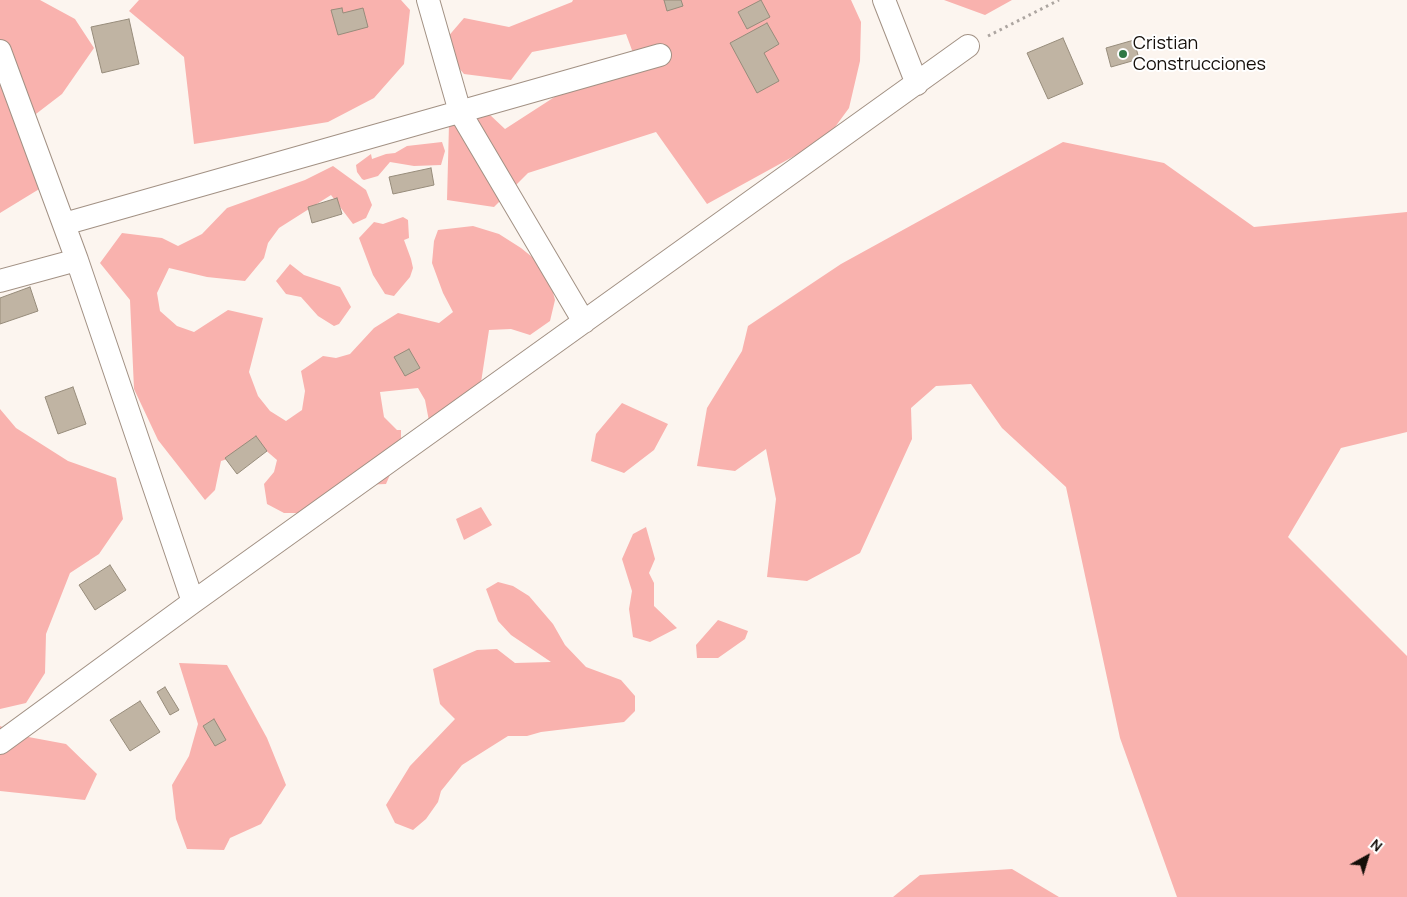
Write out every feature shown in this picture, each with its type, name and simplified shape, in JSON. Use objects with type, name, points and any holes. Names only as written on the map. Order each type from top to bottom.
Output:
[{"type":"street","points":[[428,0],[460,112],[584,322]]},
{"type":"street","points":[[884,0],[917,84]]},
{"type":"street","points":[[0,743],[193,602],[968,46]]},
{"type":"street","points":[[0,51],[64,224],[193,602]]},
{"type":"street","points":[[64,224],[660,55]]},
{"type":"street","points":[[0,282],[76,260]]},
{"type":"path","points":[[968,46],[1059,0]]},
{"type":"shaded area","points":[[0,0],[40,0],[75,19],[94,48],[62,94],[32,117],[54,180],[0,213]]},
{"type":"shaded area","points":[[139,0],[401,0],[410,10],[404,64],[374,98],[328,122],[194,144],[184,57],[129,11]]},
{"type":"shaded area","points":[[573,0],[851,0],[861,22],[860,61],[849,108],[827,138],[707,204],[656,132],[528,173],[494,207],[447,200],[449,124],[489,114],[505,129],[570,87],[636,61],[626,34],[532,52],[511,80],[464,74],[440,46],[464,18],[509,27]]},
{"type":"shaded area","points":[[944,0],[1012,0],[985,15]]},
{"type":"shaded area","points":[[442,142],[445,151],[441,165],[414,166],[390,162],[378,176],[364,180],[357,172],[356,165],[371,154],[372,159],[395,153],[407,146]]},
{"type":"shaded area","points":[[1063,142],[1164,163],[1254,227],[1407,212],[1407,432],[1341,448],[1288,537],[1407,656],[1407,897],[1177,897],[1120,738],[1066,487],[1002,428],[971,384],[936,386],[911,408],[912,439],[860,553],[807,581],[767,577],[776,499],[766,449],[735,471],[697,466],[707,408],[742,351],[748,326],[841,264]]},
{"type":"shaded area","points":[[333,166],[366,190],[372,205],[366,218],[353,224],[331,195],[279,228],[268,243],[264,258],[245,281],[207,277],[169,268],[157,293],[160,311],[177,326],[194,332],[228,310],[263,318],[249,372],[258,396],[270,411],[286,421],[302,410],[305,391],[301,371],[323,356],[336,358],[350,354],[374,328],[398,313],[439,323],[453,312],[443,293],[432,263],[434,241],[438,230],[473,226],[499,234],[521,248],[547,269],[555,300],[550,321],[530,335],[511,329],[489,330],[480,389],[429,421],[425,400],[418,388],[380,392],[384,417],[397,430],[401,430],[401,449],[386,484],[336,486],[310,513],[284,513],[267,504],[264,484],[274,472],[277,460],[263,448],[221,461],[215,490],[205,500],[158,440],[134,389],[130,300],[100,263],[122,233],[162,238],[178,246],[202,234],[227,208],[305,180]]},
{"type":"shaded area","points":[[403,217],[408,220],[409,238],[404,240],[413,268],[410,277],[394,296],[385,294],[373,275],[359,238],[374,222],[383,224]]},
{"type":"shaded area","points":[[290,264],[304,275],[340,287],[351,307],[339,324],[334,326],[318,316],[301,297],[286,294],[276,281]]},
{"type":"shaded area","points":[[622,403],[668,424],[654,450],[624,473],[591,461],[596,434]]},
{"type":"shaded area","points":[[0,409],[16,428],[68,461],[116,478],[123,519],[99,554],[70,573],[46,634],[45,673],[26,703],[0,709]]},
{"type":"shaded area","points":[[481,507],[492,525],[464,540],[456,519]]},
{"type":"shaded area","points":[[646,527],[655,559],[649,573],[654,583],[654,606],[677,628],[650,642],[633,637],[629,609],[632,591],[622,559],[633,534]]},
{"type":"shaded area","points":[[498,582],[513,586],[529,596],[553,624],[565,645],[586,667],[621,680],[635,696],[635,711],[624,722],[541,732],[527,736],[508,736],[462,765],[441,791],[438,802],[426,819],[413,830],[395,823],[386,805],[410,766],[455,719],[440,704],[433,669],[477,650],[497,649],[515,663],[551,662],[511,635],[498,621],[486,589]]},
{"type":"shaded area","points":[[718,620],[748,631],[745,639],[718,658],[697,658],[696,645]]},
{"type":"shaded area","points":[[179,663],[227,665],[267,738],[286,785],[261,824],[230,838],[224,850],[187,849],[176,819],[172,785],[189,756],[198,724]]},
{"type":"shaded area","points":[[0,726],[23,736],[66,744],[97,774],[85,800],[0,791]]},
{"type":"shaded area","points":[[1012,869],[1059,897],[893,897],[920,875]]},
{"type":"building","points":[[664,0],[681,0],[683,6],[667,11]]},
{"type":"building","points":[[761,0],[770,17],[747,29],[738,12]]},
{"type":"building","points":[[342,8],[343,13],[363,8],[368,27],[338,35],[331,10]]},
{"type":"building","points":[[129,19],[139,64],[102,73],[91,27]]},
{"type":"building","points":[[767,23],[779,44],[764,53],[779,81],[757,93],[730,43]]},
{"type":"building","points":[[1063,38],[1083,84],[1048,99],[1027,53]]},
{"type":"building","name":"Cristian Construcciones","points":[[1134,40],[1139,59],[1111,67],[1106,48]]},
{"type":"building","points":[[431,168],[434,185],[393,194],[389,177]]},
{"type":"building","points":[[337,198],[342,214],[312,223],[308,207]]},
{"type":"building","points":[[30,287],[38,311],[0,324],[0,298]]},
{"type":"building","points":[[409,349],[420,368],[405,376],[394,357]]},
{"type":"building","points":[[73,387],[86,424],[58,434],[45,397]]},
{"type":"building","points":[[256,436],[267,451],[237,474],[225,458]]},
{"type":"building","points":[[110,565],[126,590],[95,610],[79,585]]},
{"type":"building","points":[[165,687],[179,710],[170,715],[157,692]]},
{"type":"building","points":[[140,701],[160,732],[130,751],[110,720]]},
{"type":"building","points":[[214,719],[226,740],[215,746],[203,726]]},
{"type":"place","name":"Cristian Construcciones","points":[[1123,54]]}]
